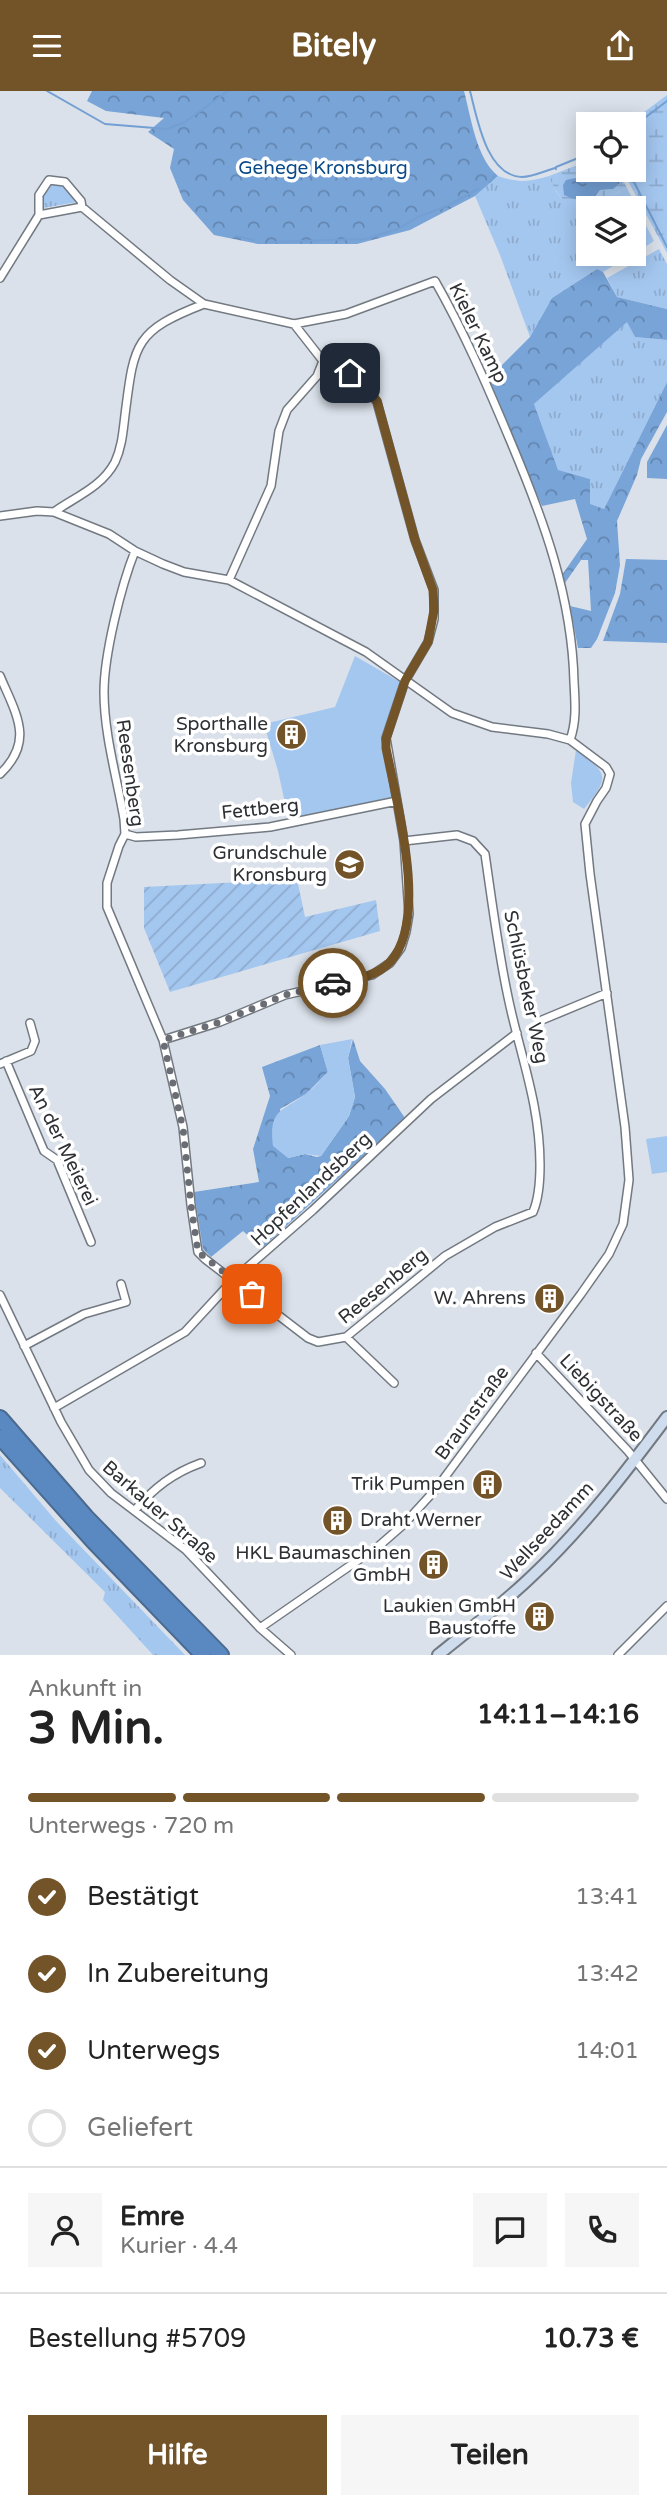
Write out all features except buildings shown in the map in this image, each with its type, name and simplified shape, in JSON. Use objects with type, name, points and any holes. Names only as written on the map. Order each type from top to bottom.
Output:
[{"type":"highway","points":[[0,1418],[86,1517],[221,1655]]},
{"type":"highway","points":[[0,1437],[66,1513],[203,1655]]},
{"type":"main road","name":"Wellseedamm","points":[[438,1655],[545,1564],[581,1525],[667,1417]]},
{"type":"street","name":"Kieler Kamp","points":[[0,278],[39,215],[39,195],[49,180],[58,179],[65,182],[81,201],[82,207],[170,280],[204,304],[293,324],[346,314],[391,295],[435,281],[476,358],[538,508],[556,562],[569,620],[573,657],[575,722],[570,740]]},
{"type":"street","points":[[39,215],[82,207]]},
{"type":"street","points":[[54,512],[69,501],[82,496],[102,479],[114,463],[122,443],[131,370],[138,348],[152,330],[172,316],[204,304]]},
{"type":"street","points":[[163,1040],[220,1022],[294,992],[372,975],[390,963],[401,948],[409,914],[404,841],[386,739],[405,681],[428,642],[434,619],[433,590],[415,540],[377,401],[362,382],[324,361],[293,324]]},
{"type":"street","points":[[229,580],[271,487],[279,431],[287,410],[317,376],[324,361]]},
{"type":"street","points":[[0,516],[37,511],[54,512],[109,534],[135,551],[184,572],[229,580],[366,652],[452,713],[506,730],[548,734],[570,740]]},
{"type":"street","name":"Reesenberg","points":[[135,551],[109,644],[104,691],[107,728],[125,834],[118,846],[107,883],[107,907],[163,1040],[183,1128],[198,1252],[309,1338],[318,1342],[332,1341],[346,1337],[445,1256],[495,1227],[533,1212]]},
{"type":"street","points":[[0,774],[17,755],[20,727],[1,676]]},
{"type":"street","name":"Braunstraße","points":[[260,1628],[380,1545],[404,1524],[436,1489],[595,1274],[609,1254],[623,1224],[628,1202],[628,1159],[585,824],[609,781],[610,774],[606,767],[570,740]]},
{"type":"street","name":"Fettberg","points":[[125,834],[136,837],[178,835],[270,827],[397,801]]},
{"type":"street","name":"Schlüsbeker Weg","points":[[404,841],[457,835],[473,841],[485,854],[500,952],[538,1118],[540,1174],[533,1212]]},
{"type":"street","points":[[541,1020],[607,993]]},
{"type":"street","points":[[3,1063],[31,1051],[35,1041],[30,1023]]},
{"type":"street","name":"Hopfenlandsberg","points":[[54,1408],[185,1332],[234,1279],[431,1099],[517,1033]]},
{"type":"street","name":"An der Meierei","points":[[3,1063],[44,1151],[57,1160],[90,1242]]},
{"type":"street","points":[[24,1346],[84,1314],[126,1302],[121,1284]]},
{"type":"street","name":"Barkauer Straße","points":[[0,1295],[54,1408],[89,1470],[111,1493],[186,1550],[260,1628],[291,1655]]},
{"type":"street","points":[[346,1337],[394,1383]]},
{"type":"street","name":"Liebigstraße","points":[[536,1353],[635,1459],[667,1499]]},
{"type":"street","points":[[135,1510],[163,1482],[186,1468],[201,1463]]},
{"type":"street","points":[[618,1655],[667,1606]]},
{"type":"green space","name":"Gehege Kronsburg","points":[[92,91],[464,91],[479,148],[498,176],[475,196],[410,230],[357,244],[258,244],[214,235],[183,200],[170,168],[174,149],[148,132],[164,118],[106,111],[87,101]]},
{"type":"green space","points":[[667,95],[667,253],[646,214],[646,196],[636,196],[629,182],[646,182],[644,112]]},
{"type":"green space","points":[[576,166],[576,178],[566,181],[563,185],[590,196],[576,196],[576,206],[556,192],[549,176]]},
{"type":"green space","points":[[498,176],[524,181],[549,176],[560,196],[576,204],[576,266],[613,266],[603,272],[597,269],[552,298],[530,337],[475,196]]},
{"type":"green space","points":[[613,182],[624,182],[627,188],[609,196],[596,196],[600,190],[613,189]]},
{"type":"green space","points":[[52,183],[64,184],[77,202],[43,208],[41,197]]},
{"type":"green space","points":[[627,188],[631,196],[609,196]]},
{"type":"green space","points":[[646,225],[654,241],[646,246]]},
{"type":"green space","points":[[659,249],[667,264],[667,309],[617,297],[607,278],[629,266],[646,266],[646,256]]},
{"type":"green space","points":[[597,269],[603,272],[617,297],[667,309],[667,340],[635,337],[627,322],[534,404],[558,470],[590,479],[590,504],[604,509],[667,382],[667,412],[641,459],[617,521],[620,565],[615,593],[591,648],[578,648],[570,606],[591,611],[588,560],[581,560],[565,583],[562,575],[587,539],[575,499],[542,506],[487,380],[530,337],[552,298]]},
{"type":"green space","points":[[627,321],[635,337],[667,340],[667,382],[604,509],[590,505],[590,479],[558,471],[534,404]]},
{"type":"green space","points":[[667,425],[667,479],[647,478],[647,462]]},
{"type":"green space","points":[[626,559],[667,560],[667,643],[603,641],[620,594]]},
{"type":"green space","points":[[355,656],[400,682],[383,738],[393,798],[289,821],[264,724],[335,707]]},
{"type":"green space","points":[[576,750],[595,765],[602,777],[602,783],[584,809],[573,802],[571,783]]},
{"type":"green space","points":[[297,879],[305,917],[376,900],[380,931],[170,992],[144,928],[144,887]]},
{"type":"green space","points":[[352,1039],[348,1058],[355,1097],[349,1116],[321,1156],[305,1154],[288,1158],[273,1146],[275,1117],[310,1091],[328,1072],[320,1045]]},
{"type":"green space","points":[[353,1039],[360,1061],[385,1089],[405,1118],[262,1248],[243,1231],[211,1257],[203,1249],[194,1192],[259,1182],[253,1149],[270,1096],[262,1067],[320,1045],[328,1072],[306,1094],[280,1109],[288,1158],[305,1154],[321,1156],[349,1116],[355,1097],[348,1058]]},
{"type":"green space","points":[[667,1136],[667,1172],[652,1174],[646,1139]]},
{"type":"green space","points":[[0,1455],[56,1521],[185,1655],[153,1655],[103,1600],[105,1592],[0,1488]]},
{"type":"water","points":[[576,178],[576,182],[620,183],[613,189],[600,190],[595,196],[576,196],[576,199],[564,195],[563,185],[566,180]]},
{"type":"waterway","points":[[47,91],[105,124],[167,129],[185,122],[228,91]]},
{"type":"waterway","points":[[470,91],[485,143],[500,167],[510,174],[522,177],[556,169]]},
{"type":"waterway","points":[[646,117],[667,101]]},
{"type":"waterway","points":[[556,167],[576,159]]},
{"type":"waterway","points":[[490,182],[495,175]]},
{"type":"waterway","points":[[634,182],[667,247]]},
{"type":"waterway","points":[[268,242],[365,239],[398,229],[478,189]]},
{"type":"waterway","points":[[236,236],[254,240]]},
{"type":"way so far","points":[[252,1294],[198,1252],[183,1128],[163,1040],[220,1022],[285,995],[333,983]]},
{"type":"place","name":"Sporthalle Kronsburg","points":[[291,735]]},
{"type":"place","name":"Grundschule Kronsburg","points":[[350,864]]},
{"type":"place","name":"W. Ahrens","points":[[549,1298]]},
{"type":"place","name":"Trik Pumpen","points":[[488,1484]]},
{"type":"place","name":"Draht Werner","points":[[337,1520]]},
{"type":"place","name":"HKL Baumaschinen GmbH","points":[[434,1564]]},
{"type":"place","name":"Laukien GmbH Baustoffe","points":[[539,1617]]},
{"type":"route","points":[[333,983],[372,975],[390,963],[401,948],[406,932],[409,914],[404,841],[386,739],[387,729],[405,681],[428,642],[434,610],[433,590],[415,540],[377,401],[362,382],[350,373]]}]
